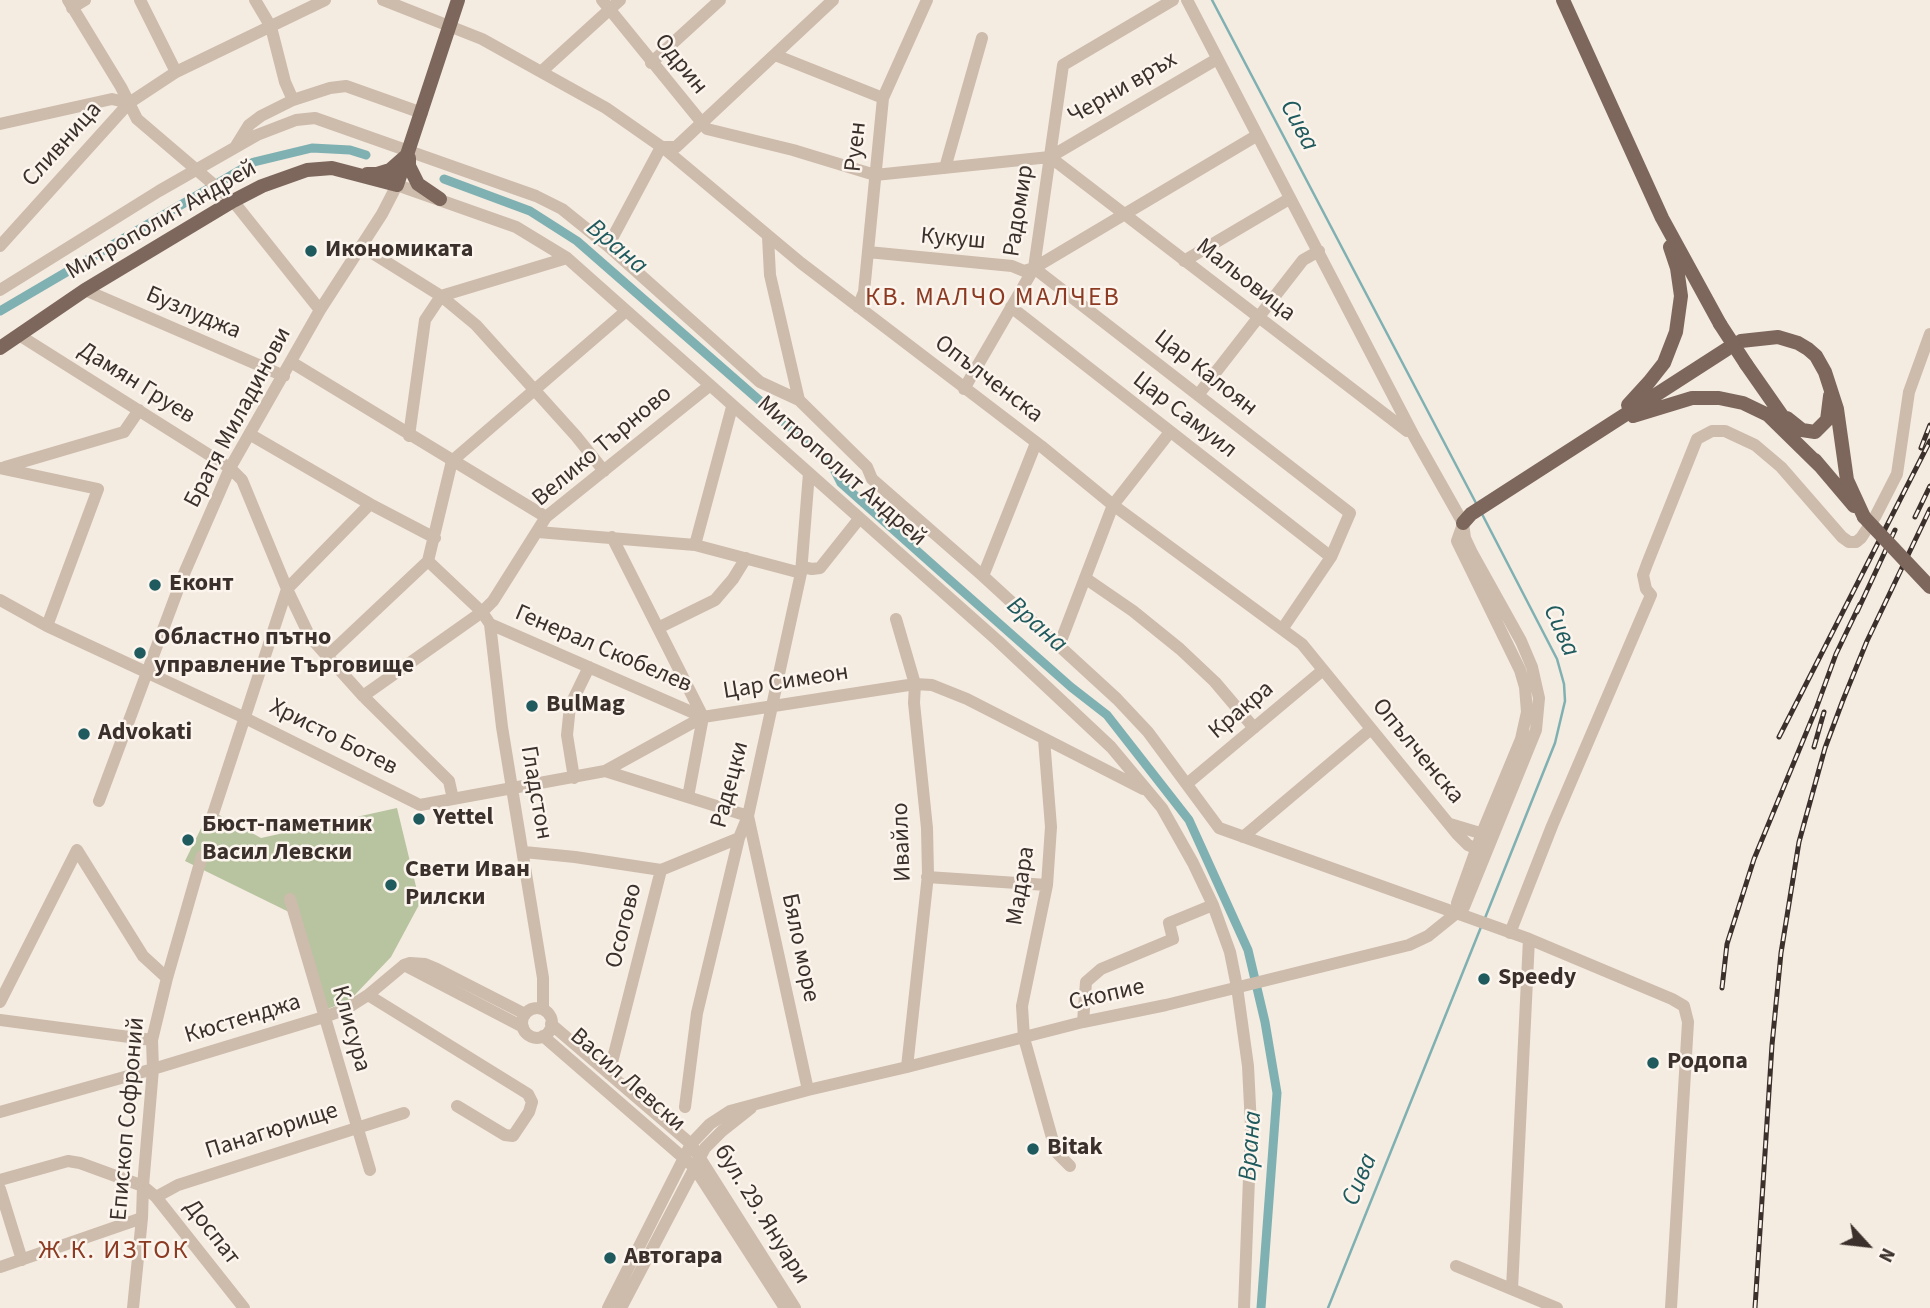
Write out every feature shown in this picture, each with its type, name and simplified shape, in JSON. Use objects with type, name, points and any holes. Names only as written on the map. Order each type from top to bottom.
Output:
[{"type":"main road","points":[[397,186],[458,0]]},
{"type":"main road","points":[[1563,0],[1662,218],[1720,324],[1780,413],[1820,466],[1930,587]]},
{"type":"main road","points":[[358,173],[377,174],[390,170],[410,151]]},
{"type":"main road","points":[[410,151],[409,166],[418,184],[440,199]]},
{"type":"main road","name":"Митрополит Андрей","points":[[1,363],[0,348],[85,290],[230,198],[307,170],[332,168],[358,173],[397,186]]},
{"type":"main road","points":[[1605,426],[1642,391],[1657,372],[1668,354],[1676,332],[1681,308],[1680,283],[1662,218]]},
{"type":"main road","points":[[1467,519],[1485,504],[1727,349],[1741,341],[1777,337],[1798,343],[1816,356],[1838,409],[1847,480],[1864,517]]},
{"type":"main road","points":[[1780,413],[1802,430],[1815,432],[1827,420],[1830,410],[1830,386]]},
{"type":"main road","points":[[1605,426],[1692,398],[1731,400],[1768,415],[1820,466]]},
{"type":"street","points":[[85,0],[70,4],[137,119],[230,198],[320,310]]},
{"type":"street","points":[[140,0],[176,72]]},
{"type":"street","points":[[256,0],[271,27],[285,82],[293,100]]},
{"type":"street","name":"Сливница","points":[[0,246],[129,103],[176,72],[325,0]]},
{"type":"street","name":"Опълченска","points":[[383,0],[482,39],[606,108],[661,147],[768,237],[1113,505],[1283,628],[1303,644],[1463,840],[1481,851]]},
{"type":"street","points":[[542,71],[605,5],[620,0]]},
{"type":"street","points":[[651,63],[720,0]]},
{"type":"street","points":[[608,246],[661,147],[676,147],[833,0]]},
{"type":"street","name":"Руен","points":[[858,307],[864,292],[883,98],[927,0]]},
{"type":"street","name":"Радомир","points":[[964,389],[1034,268],[1063,65],[1172,0]]},
{"type":"street","points":[[1187,0],[1415,438],[1467,519],[1457,541],[1520,670],[1525,687],[1527,712],[1521,739],[1481,851],[1457,905],[1464,915]]},
{"type":"street","name":"Одрин","points":[[605,5],[700,122]]},
{"type":"street","points":[[945,168],[982,38]]},
{"type":"street","points":[[775,55],[883,98]]},
{"type":"street","name":"Черни връх","points":[[1050,156],[1217,59]]},
{"type":"street","points":[[234,149],[249,125],[261,116],[293,100],[330,88],[346,86],[422,113]]},
{"type":"street","points":[[1,120],[112,99],[129,103]]},
{"type":"street","name":"Митрополит Андрей","points":[[0,290],[201,172],[257,135],[296,120],[315,118],[537,196],[562,209],[608,246],[760,382],[799,400],[867,467],[872,479],[1117,699],[1148,732],[1219,828],[1529,939],[1684,1006],[1688,1022],[1671,1308]]},
{"type":"street","points":[[700,122],[707,129],[793,150],[876,175],[1050,156]]},
{"type":"street","points":[[1034,268],[1256,136]]},
{"type":"street","name":"Мальовица","points":[[1050,156],[1362,397],[1395,419],[1415,438]]},
{"type":"street","name":"Митрополит Андрей","points":[[397,186],[516,227],[567,258],[998,641],[1101,738],[1149,793],[1175,832],[1213,905],[1240,986],[1251,1126],[1244,1308]]},
{"type":"street","name":"Братя Миладинови","points":[[99,801],[184,576],[230,468],[320,310],[397,186]]},
{"type":"street","points":[[1184,261],[1289,199]]},
{"type":"street","points":[[768,237],[770,275],[799,400]]},
{"type":"street","points":[[361,246],[441,296],[476,325],[604,471]]},
{"type":"street","points":[[1198,395],[1303,260],[1319,251]]},
{"type":"street","name":"Кукуш","points":[[868,253],[1012,266],[1024,271],[1034,268]]},
{"type":"street","points":[[409,436],[425,320],[441,296],[567,258]]},
{"type":"street","name":"Цар Калоян","points":[[1034,268],[1350,513],[1331,556]]},
{"type":"street","name":"Бузлуджа","points":[[85,290],[284,376]]},
{"type":"street","name":"Цар Самуил","points":[[1011,307],[1331,556]]},
{"type":"street","points":[[326,657],[428,561],[452,461],[626,311]]},
{"type":"street","points":[[1510,933],[1552,826],[1651,595],[1646,589],[1643,575],[1697,439],[1712,431],[1725,431],[1755,445],[1781,467],[1842,537],[1849,542],[1856,542],[1875,517],[1898,474],[1909,392],[1930,334]]},
{"type":"street","name":"Дамян Груев","points":[[19,335],[230,468]]},
{"type":"street","points":[[291,362],[546,517]]},
{"type":"street","name":"Велико Търново","points":[[363,696],[482,612],[493,601],[546,517],[709,386]]},
{"type":"street","points":[[695,545],[732,407]]},
{"type":"street","points":[[1,468],[124,432],[139,410]]},
{"type":"street","points":[[1059,646],[1113,505],[1170,432]]},
{"type":"street","points":[[251,435],[435,538]]},
{"type":"street","points":[[983,576],[1036,443]]},
{"type":"street","points":[[1,468],[98,489],[47,626]]},
{"type":"street","points":[[230,468],[242,480],[310,638],[363,696],[449,781],[453,799]]},
{"type":"street","name":"Радецки","points":[[685,1107],[697,1013],[739,838],[748,816],[801,570],[809,473]]},
{"type":"street","points":[[212,817],[287,589],[370,504]]},
{"type":"street","points":[[538,532],[695,545],[801,570],[820,568],[859,519]]},
{"type":"street","points":[[612,537],[703,717],[688,797]]},
{"type":"street","points":[[1283,628],[1331,556]]},
{"type":"street","points":[[658,628],[715,600],[746,558]]},
{"type":"street","name":"Генерал Скобелев","points":[[428,561],[482,612],[490,624],[703,717]]},
{"type":"street","points":[[1085,578],[1180,649],[1215,682],[1254,728]]},
{"type":"street","name":"Христо Ботев","points":[[0,600],[47,626],[243,717],[420,805]]},
{"type":"street","name":"Ивайло","points":[[896,619],[915,684],[914,703],[927,828],[928,877],[907,1067]]},
{"type":"street","name":"Гладстон","points":[[490,624],[502,727],[543,978],[543,1009]]},
{"type":"street","points":[[574,778],[567,735],[570,706],[589,667]]},
{"type":"street","name":"Кракра","points":[[1188,783],[1323,670]]},
{"type":"street","name":"Цар Симеон","points":[[420,805],[605,771],[703,717],[915,684],[932,685],[967,699],[1149,793]]},
{"type":"street","points":[[1243,837],[1371,729]]},
{"type":"street","name":"Мадара","points":[[1044,739],[1051,827],[1047,885],[1022,1006],[1024,1038],[1056,1152],[1070,1166]]},
{"type":"street","points":[[605,771],[748,816]]},
{"type":"street","name":"Бяло море","points":[[748,816],[808,1090]]},
{"type":"street","name":"Опълченска","points":[[1450,824],[1487,835]]},
{"type":"street","name":"Осогово","points":[[610,1074],[660,870],[739,838]]},
{"type":"street","points":[[0,1002],[76,850],[143,956],[167,978]]},
{"type":"street","points":[[524,852],[660,870]]},
{"type":"street","name":"Епископ Софроний","points":[[133,1308],[153,1069],[152,1040],[202,856]]},
{"type":"street","points":[[928,877],[1047,885]]},
{"type":"street","name":"Клисура","points":[[290,899],[370,1170]]},
{"type":"street","points":[[1083,1022],[1086,982],[1101,969],[1173,939],[1169,923],[1213,905]]},
{"type":"street","name":"Скопие","points":[[691,1144],[720,1116],[757,1103],[1409,945],[1464,915]]},
{"type":"street","points":[[1512,1289],[1529,939]]},
{"type":"street","name":"Кюстенджа","points":[[0,1112],[153,1069],[346,1009],[368,995],[404,965],[524,1020]]},
{"type":"street","points":[[368,995],[528,1094],[532,1102],[529,1112],[513,1136],[505,1135],[457,1106]]},
{"type":"street","points":[[532,1009],[543,1009],[550,1016],[551,1024],[547,1033],[538,1037],[528,1035],[524,1020],[532,1009]]},
{"type":"street","points":[[0,1020],[152,1040]]},
{"type":"street","name":"Васил Левски","points":[[551,1024],[691,1144]]},
{"type":"street","name":"Васил Левски","points":[[543,1036],[693,1160]]},
{"type":"street","name":"Скопие","points":[[693,1160],[722,1131],[757,1103]]},
{"type":"street","name":"Панагюрище","points":[[156,1197],[178,1185],[404,1113]]},
{"type":"street","name":"бул. 29. Януари","points":[[691,1144],[693,1160],[706,1185],[785,1308]]},
{"type":"street","points":[[621,1308],[681,1193],[693,1160]]},
{"type":"street","points":[[608,1308],[693,1160]]},
{"type":"street","name":"бул. 29. Януари","points":[[693,1160],[795,1308]]},
{"type":"street","points":[[0,1180],[68,1161],[143,1186]]},
{"type":"street","points":[[681,1193],[688,1188],[706,1185]]},
{"type":"street","name":"Доспат","points":[[143,1186],[156,1197],[244,1308]]},
{"type":"street","points":[[0,1189],[22,1259]]},
{"type":"street","points":[[0,1267],[142,1218]]},
{"type":"street","points":[[1456,1266],[1557,1308]]},
{"type":"green space","points":[[397,808],[420,903],[391,957],[349,1001],[319,1012],[291,913],[185,861],[210,810],[261,838]]},
{"type":"waterway","name":"Сива","points":[[1212,0],[1477,505]]},
{"type":"waterway","name":"Врана","points":[[0,311],[254,162],[312,148],[350,150],[366,155]]},
{"type":"waterway","name":"Врана","points":[[444,179],[530,211],[577,241],[831,463],[841,483],[1071,687],[1107,715],[1189,820],[1248,950],[1265,1022],[1277,1093],[1261,1308]]},
{"type":"waterway","name":"Сива","points":[[1482,514],[1557,659],[1564,684],[1565,701],[1555,743],[1485,918]]},
{"type":"waterway","name":"Сива","points":[[1328,1308],[1481,927]]},
{"type":"railway","points":[[1921,448],[1930,425]]},
{"type":"railway","points":[[1779,737],[1930,441]]},
{"type":"railway","points":[[1915,517],[1930,486]]},
{"type":"railway","points":[[1755,1308],[1772,1045],[1781,953],[1799,842],[1825,748],[1843,700],[1867,641],[1930,509]]},
{"type":"railway","points":[[1857,612],[1895,530]]},
{"type":"railway","points":[[1722,988],[1727,944],[1754,859],[1836,654],[1860,604]]},
{"type":"railway","points":[[1814,747],[1824,712]]},
{"type":"place","name":"Икономиката","points":[[311,251]]},
{"type":"place","name":"Еконт","points":[[155,585]]},
{"type":"place","name":"Областно пътно управление Търговище","points":[[140,653]]},
{"type":"place","name":"BulMag","points":[[532,706]]},
{"type":"place","name":"Advokati","points":[[84,734]]},
{"type":"place","name":"Yettel","points":[[419,819]]},
{"type":"place","name":"Бюст-паметник Васил Левски","points":[[188,840]]},
{"type":"place","name":"Свети Иван Рилски","points":[[391,885]]},
{"type":"place","name":"Speedy","points":[[1484,979]]},
{"type":"place","name":"Родопа","points":[[1653,1063]]},
{"type":"place","name":"Bitak","points":[[1033,1149]]},
{"type":"place","name":"Автогара","points":[[610,1258]]},
{"type":"district","name":"КВ. МАЛЧО МАЛЧЕВ","points":[[993,299]]},
{"type":"district","name":"Ж.К. ИЗТОК","points":[[114,1252]]}]
